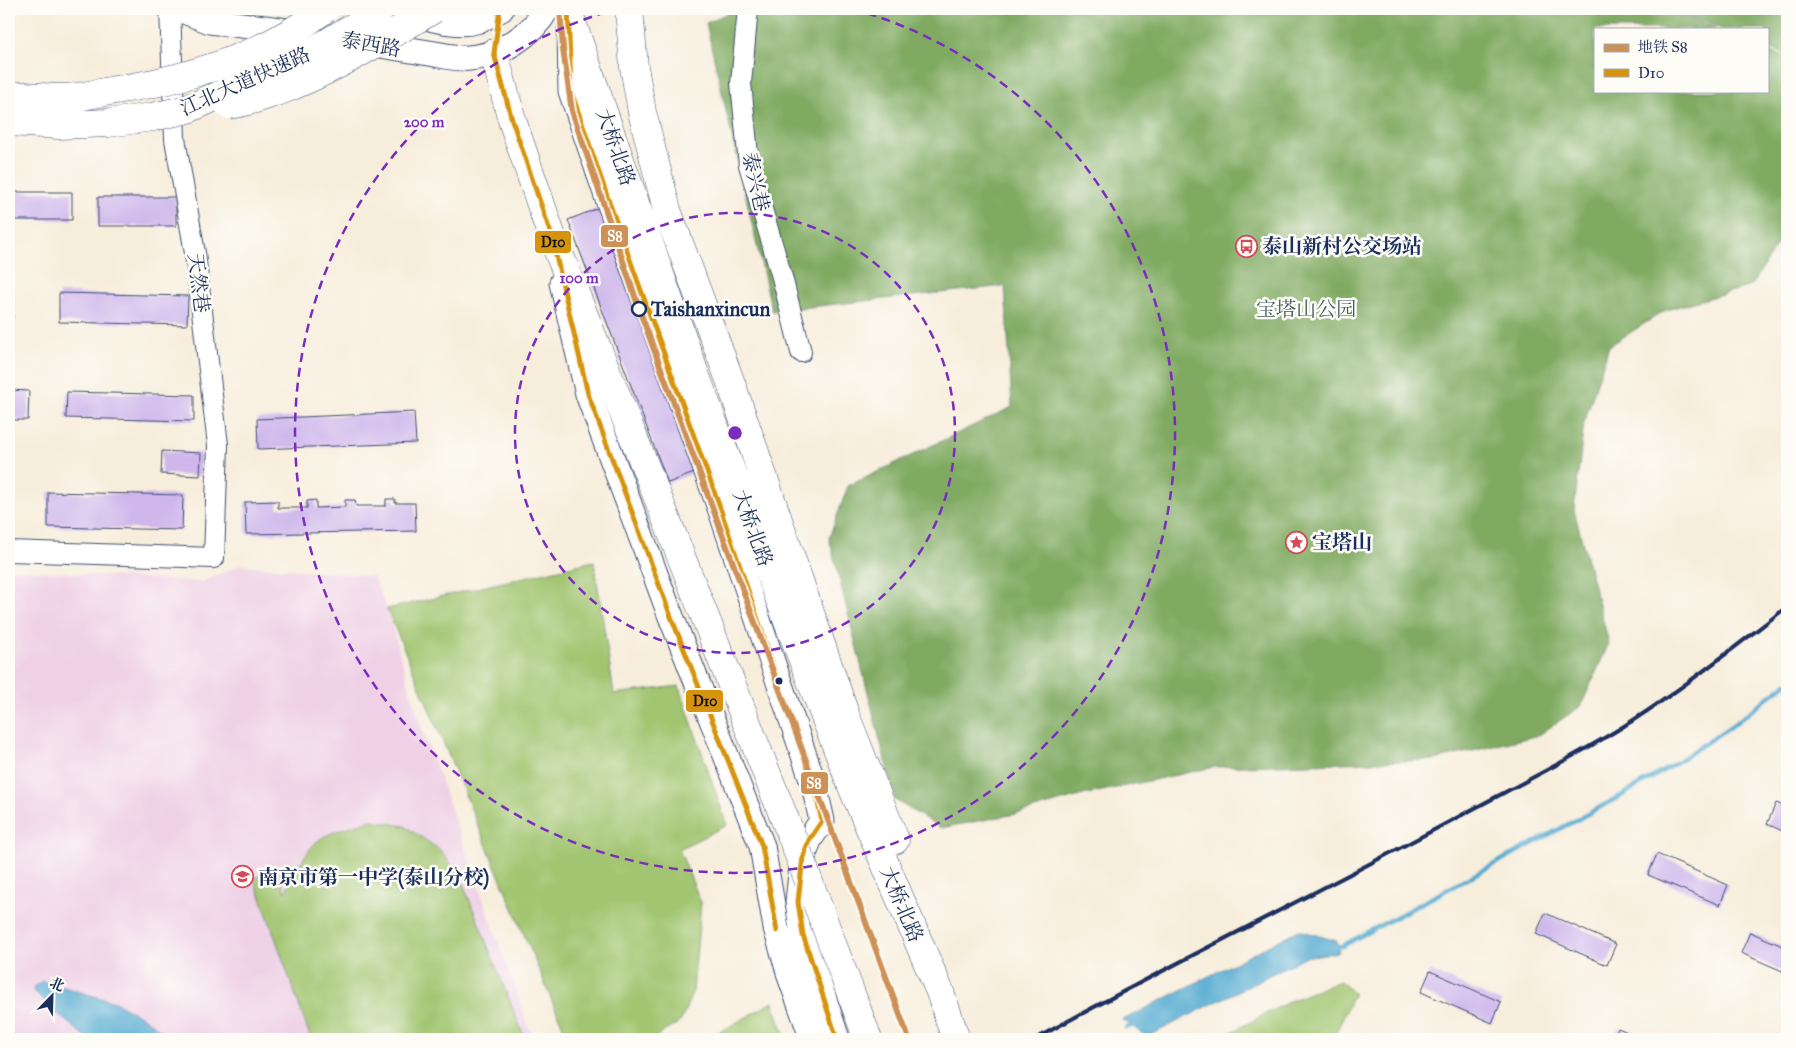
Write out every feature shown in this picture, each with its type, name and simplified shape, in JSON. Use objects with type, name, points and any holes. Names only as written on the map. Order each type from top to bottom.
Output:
[{"type":"highway","name":"江北大道快速路","points":[[9,95],[66,98],[127,88],[193,74],[263,48],[294,31],[325,9]]},
{"type":"highway","name":"江北大道快速路","points":[[9,122],[58,125],[108,123],[153,117],[188,109],[298,60],[370,17],[388,9]]},
{"type":"highway","points":[[188,109],[245,103],[298,84],[356,56],[434,9]]},
{"type":"highway","points":[[629,9],[634,68],[642,112],[667,210],[730,383],[846,717],[902,858],[940,992]]},
{"type":"highway","name":"大桥北路","points":[[562,10],[787,619],[853,789],[940,992],[956,1039]]},
{"type":"highway","points":[[494,53],[512,120],[551,234],[797,850],[868,1039]]},
{"type":"main road","name":"泰西路","points":[[179,9],[210,21],[312,34],[466,58],[481,57],[494,53],[562,10]]},
{"type":"main road","name":"泰西路","points":[[388,9],[448,21],[475,22],[500,9]]},
{"type":"main road","points":[[494,53],[500,9]]},
{"type":"main road","points":[[562,10],[571,90],[609,202],[720,508],[814,785],[822,821],[809,840],[803,857],[798,902],[803,935],[837,1039]]},
{"type":"main road","points":[[551,234],[588,394],[670,614],[762,846],[776,928],[791,979],[813,1039]]},
{"type":"street","name":"天然巷","points":[[9,551],[214,558],[218,445],[195,253],[175,139],[170,9]]},
{"type":"street","name":"泰兴巷","points":[[748,9],[741,83],[749,166],[782,277],[801,352]]},
{"type":"shaded area","name":"南京市第一中学(泰山分校)","points":[[240,565],[373,576],[387,609],[417,714],[533,1039],[9,1039],[9,569],[202,582]]},
{"type":"green space","name":"宝塔山公园","points":[[736,9],[1667,9],[1714,28],[1594,28],[1594,92],[1768,92],[1768,50],[1787,58],[1787,229],[1751,286],[1666,310],[1609,346],[1584,423],[1574,510],[1609,643],[1581,706],[1539,735],[1435,760],[1214,767],[1083,795],[1021,813],[941,828],[895,800],[829,538],[848,486],[1012,407],[1005,286],[772,311],[706,23]]},
{"type":"green space","points":[[1670,9],[1787,9],[1787,55],[1768,47],[1768,28],[1718,28]]},
{"type":"green space","points":[[594,561],[614,694],[679,686],[727,825],[679,849],[701,903],[693,991],[681,1021],[652,1039],[568,1039],[387,609]]},
{"type":"green space","points":[[372,820],[405,826],[440,850],[460,876],[525,1039],[311,1039],[254,878],[278,870],[285,892],[305,856],[320,839],[338,830]]},
{"type":"green space","points":[[1340,981],[1354,993],[1333,1039],[1218,1039],[1292,1000]]},
{"type":"green space","points":[[773,1002],[786,1039],[707,1039]]},
{"type":"water","points":[[1299,930],[1337,941],[1339,952],[1305,957],[1147,1037],[1123,1020]]},
{"type":"water","points":[[42,981],[115,1002],[144,1018],[172,1039],[88,1039],[54,1011],[32,989]]},
{"type":"building","points":[[9,192],[72,192],[72,220],[9,220]]},
{"type":"building","points":[[98,197],[176,197],[176,226],[98,226]]},
{"type":"building","points":[[611,203],[712,466],[668,483],[568,220]]},
{"type":"building","points":[[9,292],[14,292],[13,319],[9,319]]},
{"type":"building","points":[[59,293],[188,296],[187,325],[59,322]]},
{"type":"building","points":[[9,390],[29,391],[28,420],[9,420]]},
{"type":"building","points":[[67,392],[194,395],[194,421],[66,418]]},
{"type":"building","points":[[414,412],[416,443],[258,449],[257,419]]},
{"type":"building","points":[[162,451],[201,453],[200,476],[161,474]]},
{"type":"building","points":[[9,491],[12,491],[12,514],[9,514]]},
{"type":"building","points":[[48,492],[183,495],[182,530],[48,527]]},
{"type":"building","points":[[386,499],[395,499],[395,503],[415,503],[416,531],[246,534],[245,502],[278,501],[278,508],[307,508],[307,501],[316,500],[316,508],[345,507],[345,500],[355,500],[356,506],[386,506]]},
{"type":"building","points":[[1776,803],[1787,807],[1787,833],[1767,824]]},
{"type":"building","points":[[1657,854],[1728,885],[1720,905],[1648,875]]},
{"type":"building","points":[[1545,913],[1616,944],[1607,965],[1536,934]]},
{"type":"building","points":[[1750,932],[1787,948],[1787,973],[1741,953]]},
{"type":"building","points":[[1430,971],[1501,1002],[1492,1023],[1421,992]]},
{"type":"building","points":[[1618,1028],[1644,1039],[1614,1039]]},
{"type":"waterway","points":[[1332,946],[1342,946],[1619,797],[1668,768],[1734,724],[1787,683]]},
{"type":"waterway","points":[[1126,1028],[1136,1024]]},
{"type":"railway","points":[[1035,1039],[1590,746],[1672,694],[1787,607]]},
{"type":"metro line","name":"S8","points":[[560,9],[563,49],[572,111],[642,317],[909,1039]]},
{"type":"transit line","name":"D10","points":[[500,9],[494,53],[512,120],[551,234],[588,394],[670,614],[762,846],[777,931]]},
{"type":"transit line","name":"D10","points":[[568,9],[571,91],[609,202],[720,508],[814,785],[822,821],[809,840],[803,857],[798,902],[803,935],[837,1039]]},
{"type":"place","name":"泰山新村公交场站","points":[[1246,246]]},
{"type":"place","name":"Taishanxincun","points":[[639,309]]},
{"type":"place","name":"宝塔山","points":[[1296,542]]},
{"type":"place","name":"南京市第一中学(泰山分校)","points":[[242,877]]}]
